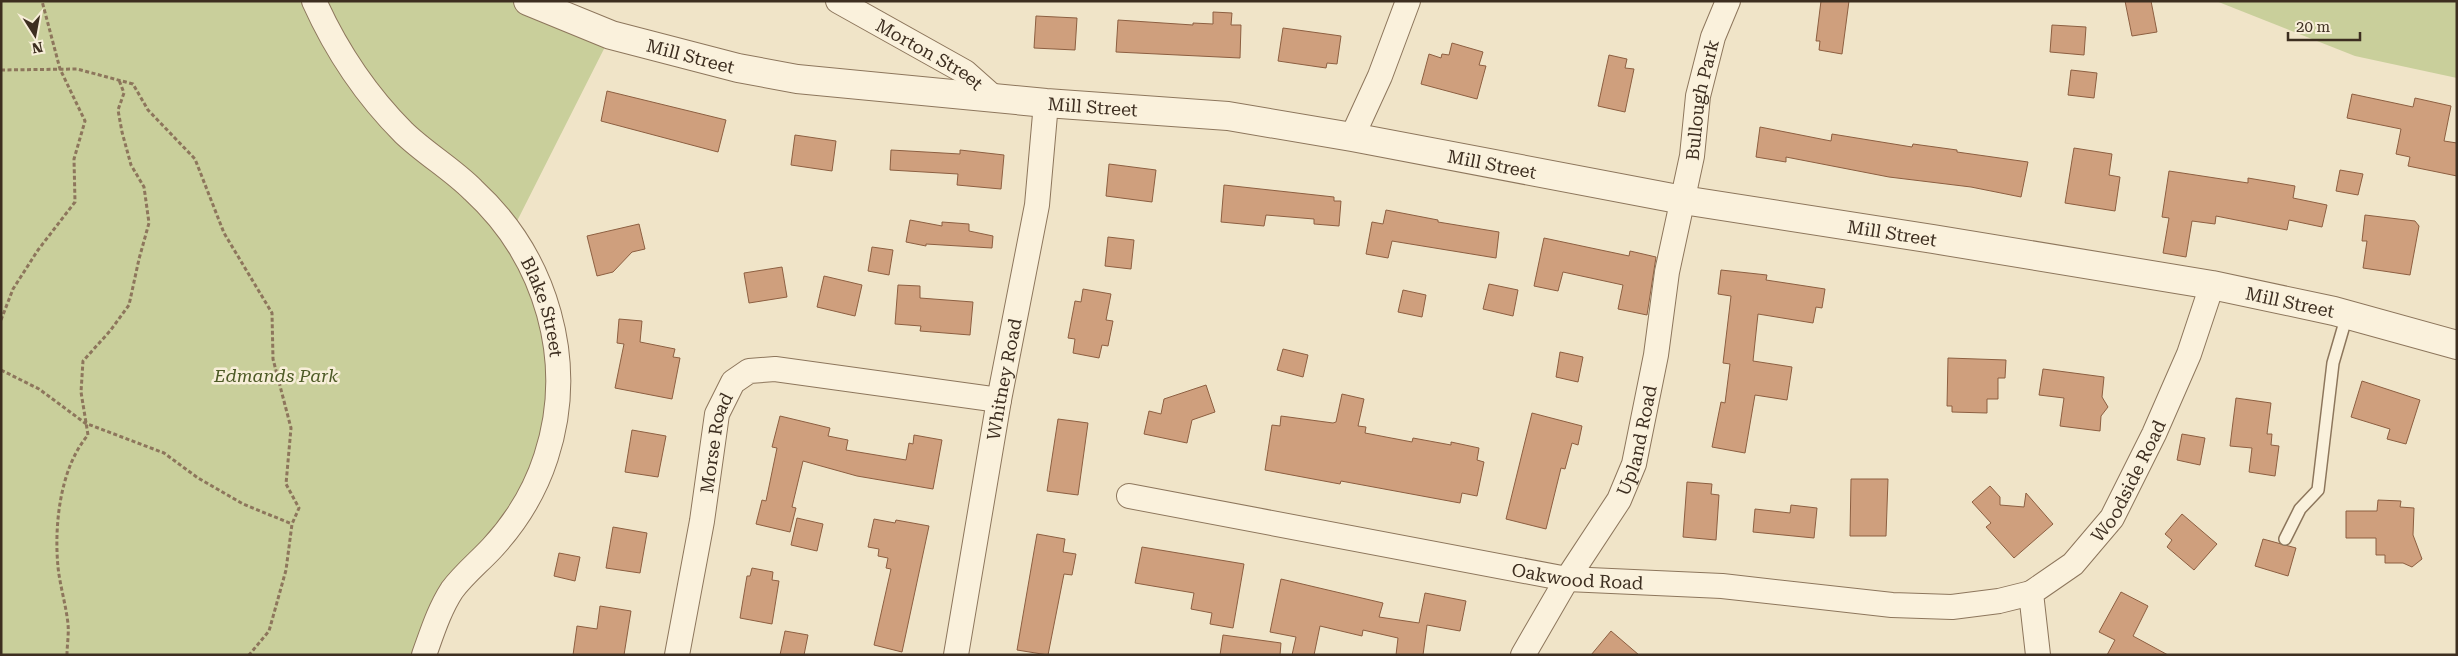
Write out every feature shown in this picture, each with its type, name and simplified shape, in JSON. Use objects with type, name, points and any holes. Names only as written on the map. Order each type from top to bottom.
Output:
[{"type":"street","name":"Blake Street","points":[[314,1],[345,58],[388,115],[421,149],[473,189],[511,233],[539,283],[549,310],[557,343],[559,372],[557,407],[551,441],[539,474],[514,520],[451,592],[437,619],[424,655]]},
{"type":"street","name":"Mill Street","points":[[528,1],[611,35],[738,68],[797,79],[992,96],[1046,103],[1228,116],[1352,137],[1683,200],[1943,240],[2212,285],[2347,315],[2457,345]]},
{"type":"street","name":"Morton Street","points":[[838,1],[965,72],[992,96]]},
{"type":"street","points":[[1352,137],[1380,76],[1408,1]]},
{"type":"street","name":"Bullough Park","points":[[1683,200],[1692,156],[1698,96],[1713,37],[1728,1]]},
{"type":"street","name":"Whitney Road","points":[[956,655],[999,400],[1037,205],[1046,103]]},
{"type":"street","name":"Upland Road","points":[[1523,655],[1567,579],[1619,500],[1634,464],[1656,355],[1667,272],[1683,200]]},
{"type":"street","name":"Woodside Road","points":[[2031,594],[2073,564],[2112,518],[2154,434],[2189,354],[2212,285]]},
{"type":"street","name":"Morse Road","points":[[677,655],[702,521],[717,414],[733,382],[749,371],[775,369],[999,400]]},
{"type":"street","name":"Oakwood Road","points":[[1130,496],[1567,579],[1722,586],[1892,605],[1944,607],[1999,601],[2031,594]]},
{"type":"street","points":[[2031,594],[2038,655]]},
{"type":"lane","points":[[2285,539],[2300,509],[2318,490],[2333,364],[2347,315]]},
{"type":"path","points":[[1,320],[13,289],[38,250],[75,202],[74,158],[85,121],[60,69],[42,1]]},
{"type":"path","points":[[1,70],[77,69],[133,84],[148,110],[195,159],[224,233],[272,313],[273,359],[291,428],[286,484],[299,508],[292,524],[286,570],[269,630],[249,655]]},
{"type":"path","points":[[67,655],[68,625],[58,567],[58,530],[65,483],[78,446],[88,435],[81,392],[83,361],[130,305],[138,259],[149,223],[144,187],[131,165],[122,132],[118,110],[124,93],[119,80]]},
{"type":"path","points":[[1,370],[39,389],[85,423],[164,453],[198,478],[243,504],[292,524]]},
{"type":"green space","name":"Edmands Park","points":[[1,1],[528,1],[611,35],[511,233],[524,253],[557,407],[498,541],[424,655],[1,655]]},
{"type":"green space","points":[[2216,1],[2457,1],[2457,78],[2355,56]]},
{"type":"building","points":[[1821,1],[1849,1],[1842,54],[1819,50],[1820,41],[1816,41]]},
{"type":"building","points":[[2125,1],[2151,1],[2157,32],[2132,36]]},
{"type":"building","points":[[1213,12],[1232,13],[1231,25],[1241,25],[1240,58],[1116,52],[1118,20],[1193,25],[1193,23],[1213,24]]},
{"type":"building","points":[[1036,16],[1077,18],[1075,50],[1034,48]]},
{"type":"building","points":[[2052,25],[2086,27],[2084,55],[2050,52]]},
{"type":"building","points":[[1283,28],[1341,36],[1337,64],[1327,63],[1326,68],[1278,61]]},
{"type":"building","points":[[1452,43],[1483,52],[1479,65],[1486,66],[1477,99],[1421,84],[1429,54],[1441,58],[1442,54],[1449,55]]},
{"type":"building","points":[[1609,55],[1627,59],[1625,68],[1634,69],[1625,112],[1598,106]]},
{"type":"building","points":[[2071,70],[2097,73],[2094,98],[2068,95]]},
{"type":"building","points":[[607,91],[726,120],[718,152],[601,121]]},
{"type":"building","points":[[2352,94],[2413,107],[2415,98],[2451,106],[2444,141],[2457,143],[2457,176],[2408,166],[2410,157],[2396,154],[2401,129],[2347,118]]},
{"type":"building","points":[[1760,127],[1831,141],[1832,134],[1912,147],[1913,144],[1957,150],[1957,152],[2028,162],[2021,197],[1971,187],[1889,177],[1786,157],[1786,162],[1756,157]]},
{"type":"building","points":[[795,135],[836,141],[832,171],[791,165]]},
{"type":"building","points":[[2074,148],[2112,154],[2109,175],[2120,177],[2115,211],[2065,203]]},
{"type":"building","points":[[891,150],[960,154],[960,150],[1004,155],[1001,189],[957,185],[958,174],[890,170]]},
{"type":"building","points":[[1109,164],[1156,170],[1152,202],[1106,196]]},
{"type":"building","points":[[2340,170],[2363,174],[2358,195],[2336,191]]},
{"type":"building","points":[[2169,171],[2248,183],[2248,178],[2295,186],[2293,198],[2327,205],[2322,227],[2289,220],[2287,230],[2216,216],[2215,224],[2192,221],[2186,257],[2163,253],[2169,218],[2162,217]]},
{"type":"building","points":[[1224,185],[1334,197],[1334,201],[1341,201],[1339,226],[1314,224],[1314,219],[1266,215],[1264,226],[1221,222]]},
{"type":"building","points":[[1386,210],[1438,220],[1438,222],[1499,232],[1496,258],[1392,241],[1388,258],[1366,254],[1372,222],[1383,224]]},
{"type":"building","points":[[2365,215],[2415,221],[2419,226],[2410,275],[2363,268],[2367,241],[2362,241]]},
{"type":"building","points":[[910,220],[942,226],[942,222],[969,224],[969,231],[993,236],[992,248],[926,244],[926,246],[906,242]]},
{"type":"building","points":[[639,224],[645,249],[632,252],[613,272],[597,276],[587,236]]},
{"type":"building","points":[[1108,237],[1134,240],[1131,269],[1105,266]]},
{"type":"building","points":[[1544,238],[1629,256],[1630,251],[1656,257],[1647,315],[1618,309],[1623,285],[1563,272],[1558,291],[1534,286]]},
{"type":"building","points":[[872,247],[893,250],[889,275],[868,271]]},
{"type":"building","points":[[782,267],[787,297],[749,303],[744,273]]},
{"type":"building","points":[[1721,270],[1767,275],[1766,280],[1825,289],[1822,308],[1816,307],[1813,323],[1758,314],[1753,361],[1792,367],[1787,400],[1755,395],[1745,453],[1712,447],[1721,402],[1725,403],[1730,364],[1723,363],[1731,296],[1718,294]]},
{"type":"building","points":[[824,276],[862,285],[855,316],[817,307]]},
{"type":"building","points":[[1489,284],[1518,290],[1513,316],[1483,309]]},
{"type":"building","points":[[898,285],[920,286],[920,298],[973,302],[970,335],[920,331],[921,326],[895,324]]},
{"type":"building","points":[[1083,289],[1111,294],[1106,320],[1113,321],[1108,346],[1102,345],[1099,358],[1073,353],[1075,339],[1068,338],[1075,301],[1081,302]]},
{"type":"building","points":[[1403,290],[1426,295],[1422,317],[1398,312]]},
{"type":"building","points":[[619,319],[642,321],[640,342],[675,349],[673,357],[680,358],[672,399],[615,388],[624,344],[617,343]]},
{"type":"building","points":[[1283,349],[1308,355],[1303,377],[1277,370]]},
{"type":"building","points":[[1560,352],[1583,357],[1578,382],[1556,377]]},
{"type":"building","points":[[1948,358],[2006,360],[2005,378],[1998,378],[1998,399],[1987,399],[1987,413],[1952,412],[1952,406],[1947,406]]},
{"type":"building","points":[[2043,369],[2104,377],[2102,397],[2108,407],[2101,416],[2100,431],[2060,426],[2064,398],[2039,395]]},
{"type":"building","points":[[2362,381],[2420,400],[2406,444],[2387,439],[2390,429],[2351,417]]},
{"type":"building","points":[[1206,385],[1215,412],[1192,420],[1187,443],[1144,434],[1149,411],[1161,414],[1164,399]]},
{"type":"building","points":[[1342,394],[1364,399],[1358,426],[1366,427],[1365,433],[1412,442],[1413,438],[1451,445],[1451,442],[1479,448],[1477,460],[1484,462],[1477,496],[1462,493],[1460,503],[1341,481],[1340,484],[1265,470],[1272,425],[1280,426],[1281,416],[1336,422]]},
{"type":"building","points":[[2236,398],[2271,403],[2267,434],[2272,434],[2271,445],[2279,446],[2275,476],[2249,472],[2252,448],[2230,446]]},
{"type":"building","points":[[1532,413],[1582,426],[1578,445],[1572,443],[1565,469],[1561,468],[1546,529],[1506,519]]},
{"type":"building","points":[[780,416],[830,428],[828,436],[848,440],[846,450],[906,460],[909,443],[913,444],[914,435],[942,440],[933,489],[857,476],[803,461],[792,507],[796,508],[790,532],[756,524],[762,500],[766,501],[777,448],[772,447]]},
{"type":"building","points":[[1058,419],[1088,423],[1078,495],[1047,491]]},
{"type":"building","points":[[632,430],[666,436],[658,477],[625,472]]},
{"type":"building","points":[[2182,434],[2205,438],[2200,465],[2177,460]]},
{"type":"building","points":[[1851,479],[1888,479],[1886,536],[1850,536]]},
{"type":"building","points":[[1687,482],[1712,484],[1711,494],[1719,495],[1716,540],[1683,537]]},
{"type":"building","points":[[1990,486],[2000,497],[2000,505],[2024,507],[2026,493],[2053,524],[2014,558],[1986,527],[1991,523],[1972,502]]},
{"type":"building","points":[[2378,500],[2401,501],[2400,507],[2414,508],[2413,535],[2422,559],[2412,567],[2403,563],[2385,563],[2385,555],[2376,555],[2376,538],[2346,538],[2346,511],[2377,511]]},
{"type":"building","points":[[1791,505],[1817,508],[1814,538],[1753,532],[1755,509],[1790,513]]},
{"type":"building","points":[[2182,514],[2217,544],[2194,570],[2167,547],[2172,540],[2165,534]]},
{"type":"building","points":[[797,518],[823,524],[817,551],[791,545]]},
{"type":"building","points":[[874,519],[895,523],[896,520],[929,526],[902,652],[874,645],[891,569],[886,568],[888,558],[878,556],[879,549],[868,547]]},
{"type":"building","points":[[613,527],[647,533],[640,573],[606,568]]},
{"type":"building","points":[[1037,534],[1065,539],[1063,552],[1076,554],[1072,575],[1064,574],[1048,655],[1017,650]]},
{"type":"building","points":[[2263,539],[2296,548],[2288,576],[2255,566]]},
{"type":"building","points":[[1142,547],[1244,564],[1233,628],[1210,624],[1212,613],[1191,609],[1194,593],[1135,583]]},
{"type":"building","points":[[559,553],[580,557],[575,581],[554,576]]},
{"type":"building","points":[[752,568],[773,572],[772,580],[779,581],[772,624],[740,618],[747,576],[750,576]]},
{"type":"building","points":[[1281,579],[1383,603],[1379,617],[1419,623],[1425,593],[1466,601],[1460,631],[1427,625],[1423,655],[1396,655],[1398,638],[1363,630],[1362,636],[1320,626],[1314,655],[1292,655],[1296,637],[1270,632]]},
{"type":"building","points":[[2121,592],[2148,606],[2133,636],[2168,655],[2107,655],[2115,640],[2099,632]]},
{"type":"building","points":[[600,606],[631,611],[624,655],[573,655],[577,626],[597,629]]},
{"type":"building","points":[[785,631],[808,635],[804,655],[780,655]]},
{"type":"building","points":[[1611,631],[1639,655],[1591,655]]},
{"type":"building","points":[[1223,635],[1281,643],[1280,655],[1220,655]]}]
